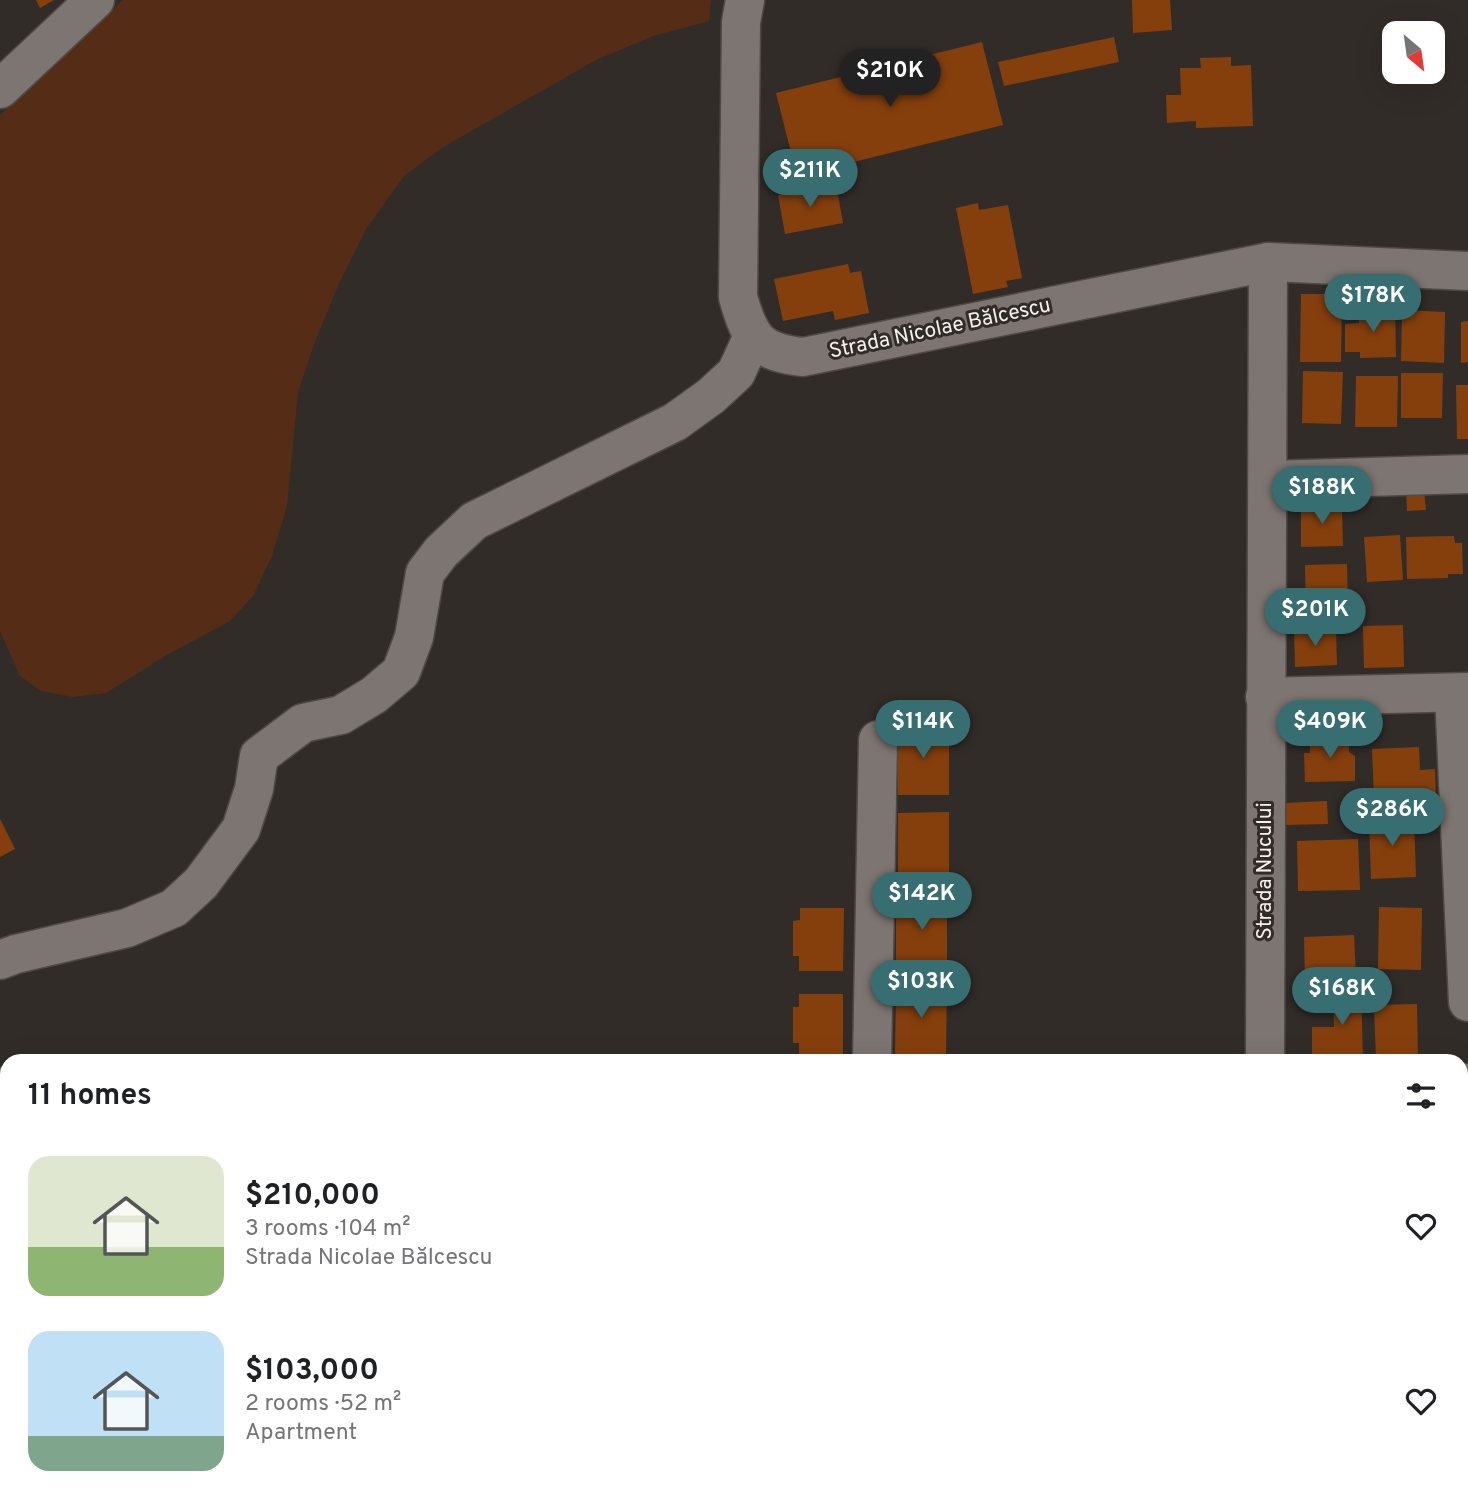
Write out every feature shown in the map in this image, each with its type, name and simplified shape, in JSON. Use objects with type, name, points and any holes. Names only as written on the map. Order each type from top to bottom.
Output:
[{"type":"street","points":[[0,89],[95,0]]},
{"type":"street","points":[[0,960],[127,928],[174,908],[201,883],[241,830],[254,789],[259,756],[303,723],[341,715],[374,695],[401,672],[414,637],[425,573],[441,552],[474,521],[675,422],[711,396],[736,373],[754,336],[744,318],[738,297],[737,277],[741,22],[745,0]]},
{"type":"street","name":"Strada Nicolae Bălcescu","points":[[754,336],[765,348],[780,354],[803,356],[1268,262],[1468,271]]},
{"type":"street","name":"Strada Nucului","points":[[1265,1054],[1268,262]]},
{"type":"street","points":[[1269,480],[1468,474]]},
{"type":"street","points":[[1265,697],[1461,693],[1468,1002]]},
{"type":"street","points":[[872,1054],[878,740]]},
{"type":"shaded area","points":[[123,0],[711,0],[709,21],[653,36],[596,60],[443,147],[404,176],[366,229],[340,281],[314,344],[298,392],[287,506],[272,556],[253,596],[230,621],[165,656],[106,693],[73,697],[41,691],[20,676],[0,631],[0,115]]},
{"type":"building","points":[[36,0],[54,0],[40,8]]},
{"type":"building","points":[[1132,0],[1170,0],[1172,30],[1133,33]]},
{"type":"building","points":[[1114,37],[1119,62],[1004,86],[998,62]]},
{"type":"building","points":[[982,42],[1003,125],[797,176],[776,93]]},
{"type":"building","points":[[1231,57],[1231,66],[1251,65],[1253,126],[1196,128],[1196,121],[1167,123],[1166,95],[1181,95],[1180,68],[1201,68],[1200,58]]},
{"type":"building","points":[[836,184],[843,223],[785,234],[778,195]]},
{"type":"building","points":[[978,203],[979,210],[1008,205],[1022,278],[1006,281],[1008,287],[973,294],[956,208]]},
{"type":"building","points":[[848,264],[850,273],[861,271],[869,313],[835,320],[833,311],[783,321],[774,279]]},
{"type":"building","points":[[1301,294],[1342,294],[1341,362],[1300,362]]},
{"type":"building","points":[[1395,309],[1396,357],[1360,358],[1360,352],[1345,352],[1345,324],[1359,323],[1359,310]]},
{"type":"building","points":[[1402,310],[1445,312],[1444,363],[1401,361]]},
{"type":"building","points":[[1468,321],[1468,362],[1461,363],[1461,322]]},
{"type":"building","points":[[1303,371],[1343,372],[1341,424],[1302,423]]},
{"type":"building","points":[[1401,373],[1443,373],[1442,418],[1401,418]]},
{"type":"building","points":[[1356,376],[1398,376],[1397,427],[1355,427]]},
{"type":"building","points":[[1456,385],[1468,385],[1468,439],[1457,439]]},
{"type":"building","points":[[1424,490],[1426,510],[1407,511],[1406,491]]},
{"type":"building","points":[[1313,502],[1332,502],[1332,509],[1342,509],[1343,546],[1301,547],[1301,510],[1313,510]]},
{"type":"building","points":[[1400,535],[1403,580],[1367,582],[1364,537]]},
{"type":"building","points":[[1454,536],[1455,543],[1462,543],[1463,574],[1448,574],[1448,578],[1407,579],[1406,537]]},
{"type":"building","points":[[1347,564],[1348,611],[1306,612],[1305,565]]},
{"type":"building","points":[[1403,625],[1404,667],[1364,668],[1363,626]]},
{"type":"building","points":[[1336,629],[1337,665],[1295,667],[1294,630]]},
{"type":"building","points":[[898,724],[949,724],[949,795],[898,795]]},
{"type":"building","points":[[1317,734],[1349,734],[1349,752],[1355,756],[1355,781],[1305,782],[1304,753],[1310,753],[1310,743],[1317,739]]},
{"type":"building","points":[[1419,747],[1420,770],[1435,769],[1436,796],[1374,798],[1372,749]]},
{"type":"building","points":[[1327,801],[1328,824],[1285,825],[1284,803]]},
{"type":"building","points":[[949,812],[949,884],[898,884],[898,813]]},
{"type":"building","points":[[1414,818],[1416,877],[1371,879],[1369,820]]},
{"type":"building","points":[[0,819],[15,849],[0,857]]},
{"type":"building","points":[[1358,839],[1360,890],[1298,891],[1297,841]]},
{"type":"building","points":[[896,896],[947,896],[947,968],[896,968]]},
{"type":"building","points":[[1379,907],[1422,908],[1421,970],[1378,969]]},
{"type":"building","points":[[800,908],[844,908],[843,971],[799,971],[799,956],[793,956],[793,921],[800,920]]},
{"type":"building","points":[[1354,935],[1356,977],[1305,979],[1304,937]]},
{"type":"building","points":[[1361,983],[1363,1054],[1312,1054],[1312,1027],[1334,1027],[1333,984]]},
{"type":"building","points":[[896,984],[947,984],[946,1054],[895,1054]]},
{"type":"building","points":[[799,994],[843,994],[843,1054],[799,1054],[799,1043],[793,1043],[793,1007],[799,1007]]},
{"type":"building","points":[[1417,1004],[1418,1054],[1376,1054],[1374,1005]]}]
